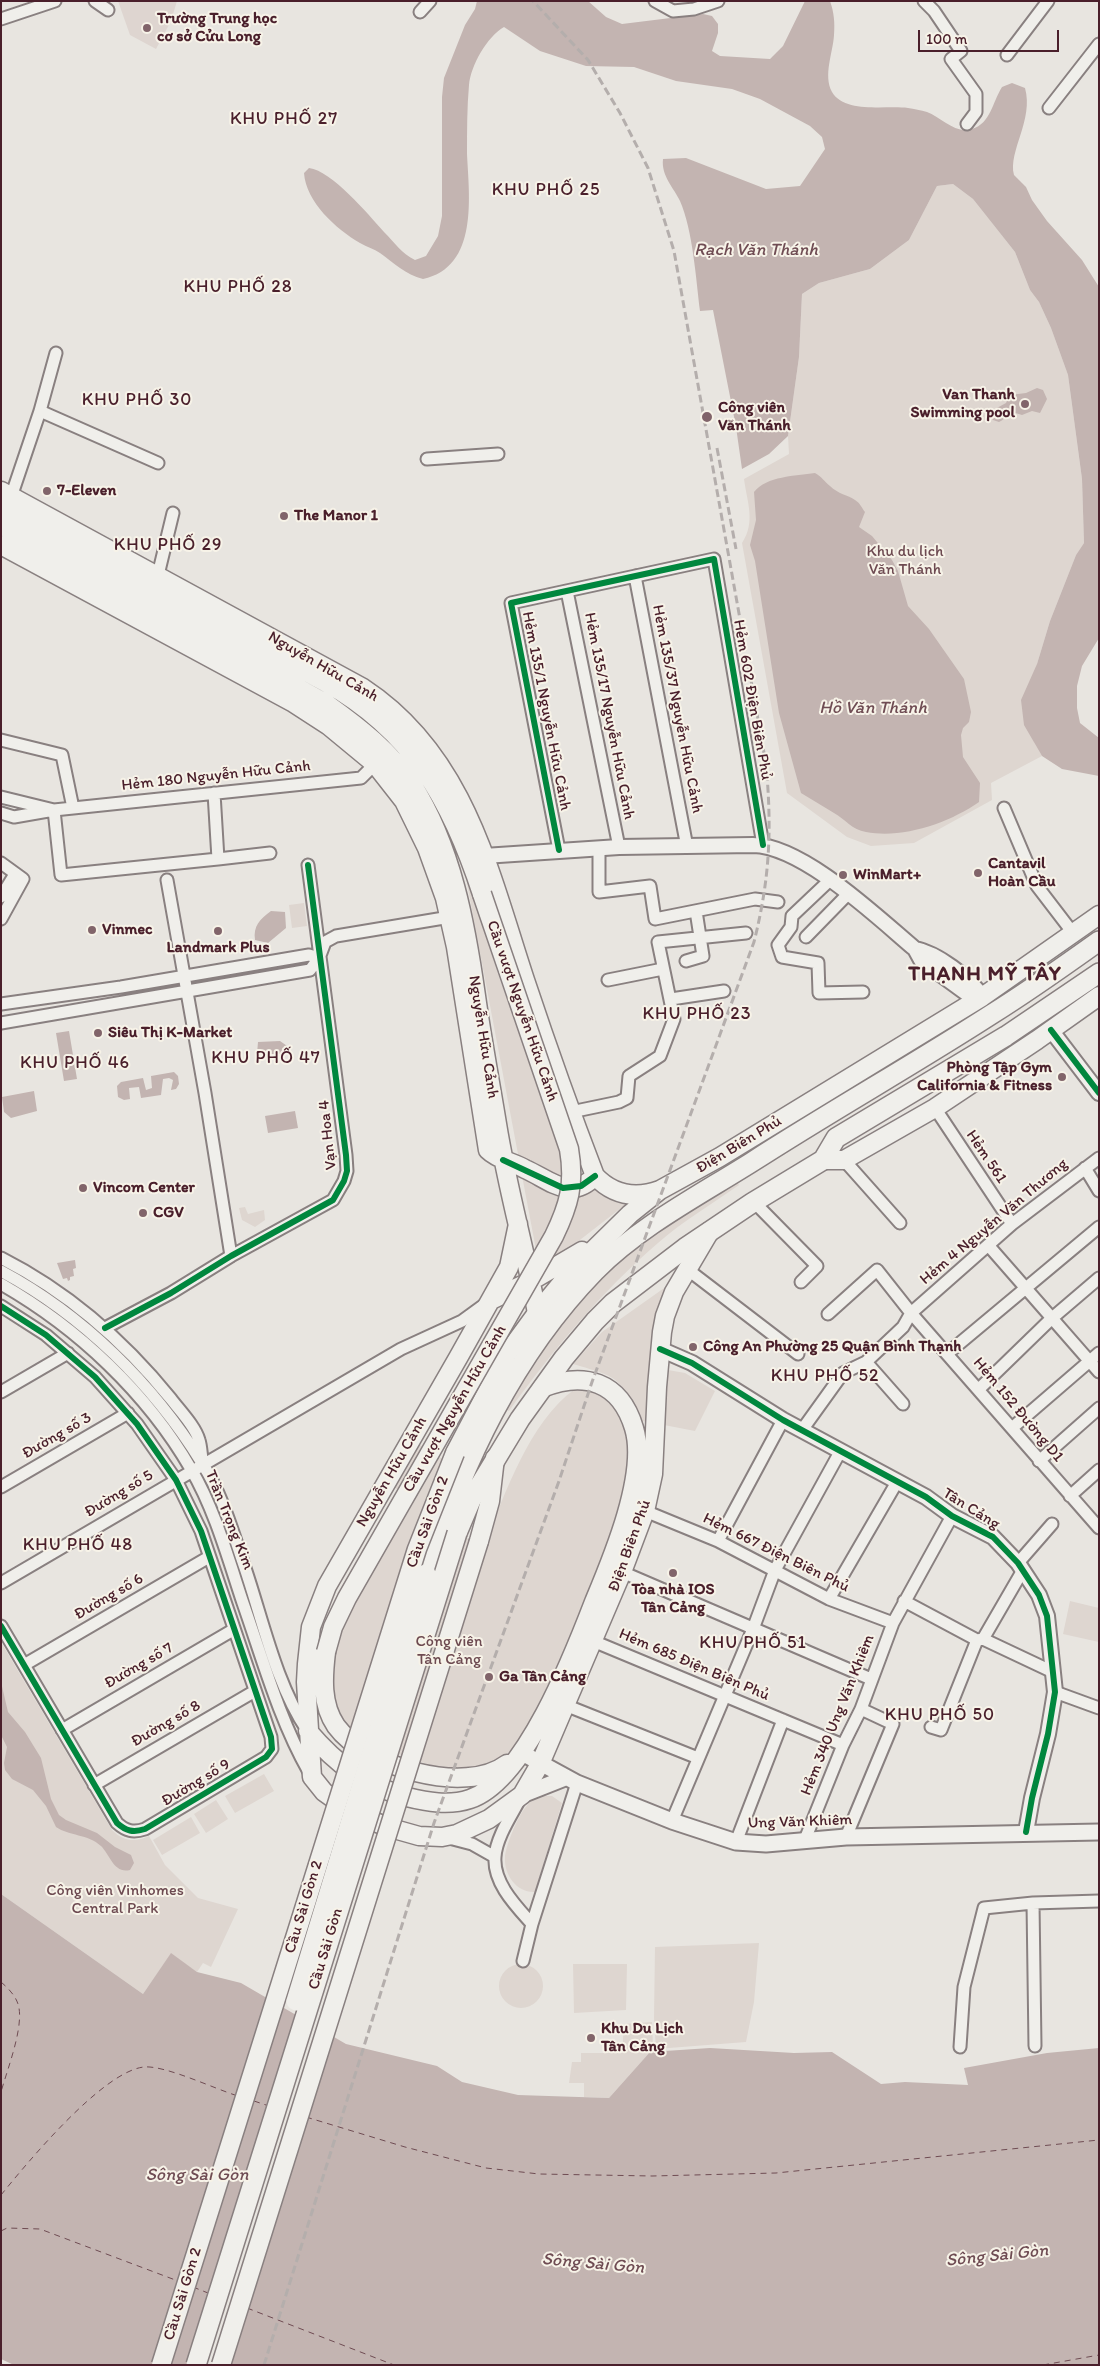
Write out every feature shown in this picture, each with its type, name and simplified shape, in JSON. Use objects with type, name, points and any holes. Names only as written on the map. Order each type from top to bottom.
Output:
[{"type":"highway","name":"Điện Biên Phủ","points":[[463,1455],[498,1400],[514,1359],[618,1250],[718,1183],[993,1014],[1099,941]]},
{"type":"highway","name":"Điện Biên Phủ","points":[[468,1536],[477,1490],[496,1458],[542,1388],[581,1337],[613,1303],[710,1231],[823,1160],[836,1138],[1006,1036],[1099,973]]},
{"type":"highway","points":[[1049,976],[1044,984],[1046,992],[1054,999],[1064,998]]},
{"type":"highway","points":[[993,1014],[1003,1015],[1011,1021],[1012,1025],[1006,1036]]},
{"type":"highway","points":[[514,1359],[537,1313]]},
{"type":"highway","name":"Cầu Sài Gòn 2","points":[[184,2365],[271,2090],[463,1455]]},
{"type":"highway","name":"Cầu Sài Gòn","points":[[196,2365],[468,1536]]},
{"type":"highway","name":"Cầu Sài Gòn","points":[[209,2365],[468,1536]]},
{"type":"main road","name":"Nguyễn Hữu Cảnh","points":[[5,498],[147,595],[305,711],[329,726],[375,764],[404,801],[456,916]]},
{"type":"main road","name":"Nguyễn Hữu Cảnh","points":[[1,525],[147,595],[363,688],[398,713],[428,746],[447,774],[472,825],[482,894]]},
{"type":"main road","name":"Nguyễn Hữu Cảnh","points":[[1,545],[147,595],[327,704],[356,724],[384,750],[412,784],[426,810],[445,859],[456,916],[456,947],[485,1145],[492,1154],[503,1160],[537,1313]]},
{"type":"main road","name":"Nguyễn Hữu Cảnh","points":[[477,856],[595,1176]]},
{"type":"main road","name":"Cầu vượt Nguyễn Hữu Cảnh","points":[[482,894],[569,1149],[572,1179],[570,1197],[554,1236],[347,1598],[333,1628],[326,1652],[324,1694],[336,1726],[345,1735],[372,1754],[402,1767],[432,1776],[463,1778],[482,1776],[500,1770],[522,1753]]},
{"type":"main road","name":"Điện Biên Phủ","points":[[537,1313],[604,1238],[660,1190],[681,1180],[982,997],[1099,915]]},
{"type":"main road","points":[[823,1160],[844,1160],[935,1108],[1099,996]]},
{"type":"main road","points":[[747,1165],[757,1134]]},
{"type":"main road","points":[[503,1160],[563,1188],[581,1186],[595,1176],[608,1187],[624,1194],[642,1195],[660,1190]]},
{"type":"main road","points":[[681,1180],[718,1183]]},
{"type":"main road","name":"Nguyễn Hữu Cảnh","points":[[312,1777],[308,1731],[306,1664],[317,1609],[340,1560],[468,1323],[490,1301],[509,1267],[518,1224]]},
{"type":"main road","name":"Điện Biên Phủ","points":[[522,1795],[540,1764],[622,1572],[645,1511],[653,1474],[660,1349],[665,1316],[674,1292],[710,1231]]},
{"type":"main road","points":[[490,1301],[531,1282],[604,1238]]},
{"type":"main road","points":[[468,1323],[514,1359]]},
{"type":"main road","name":"Điện Biên Phủ","points":[[522,1753],[564,1674],[608,1571],[629,1503],[637,1450],[635,1429],[622,1403],[606,1387],[581,1379],[560,1381],[542,1388]]},
{"type":"main road","points":[[635,1429],[655,1428]]},
{"type":"main road","name":"Cầu Sài Gòn 2","points":[[161,2365],[417,1549],[463,1455]]},
{"type":"main road","name":"Điện Biên Phủ","points":[[468,1536],[490,1501],[496,1458]]},
{"type":"main road","name":"Cầu Sài Gòn","points":[[221,2365],[468,1536]]},
{"type":"main road","points":[[308,1731],[341,1766],[361,1778],[397,1794],[437,1803],[458,1802],[482,1794],[499,1780],[522,1753]]},
{"type":"main road","name":"Ung Văn Khiêm","points":[[522,1753],[571,1780],[672,1821],[736,1842],[766,1844],[846,1837],[1099,1832]]},
{"type":"main road","points":[[312,1777],[324,1792],[338,1803],[361,1816],[419,1836],[442,1837],[473,1828],[522,1795],[571,1780]]},
{"type":"street","points":[[1,19],[54,1]]},
{"type":"street","points":[[95,1],[108,10]]},
{"type":"street","points":[[420,12],[430,1]]},
{"type":"street","points":[[655,1],[673,11],[694,9],[718,1]]},
{"type":"street","points":[[924,1],[934,11],[961,51],[951,59],[976,94],[976,112],[967,124]]},
{"type":"street","points":[[1007,55],[1048,1]]},
{"type":"street","points":[[1049,108],[1099,44]]},
{"type":"street","points":[[5,498],[40,411],[56,353]]},
{"type":"street","points":[[40,411],[158,463]]},
{"type":"street","points":[[427,459],[498,454]]},
{"type":"street","points":[[147,595],[173,513]]},
{"type":"street","name":"Hẻm 135/1 Nguyễn Hữu Cảnh","points":[[559,850],[511,603],[714,559]]},
{"type":"street","name":"Hẻm 602 Điện Biên Phủ","points":[[714,559],[763,845]]},
{"type":"street","name":"Hẻm 135/37 Nguyễn Hữu Cảnh","points":[[635,576],[687,847]]},
{"type":"street","name":"Hẻm 135/17 Nguyễn Hữu Cảnh","points":[[567,591],[619,847]]},
{"type":"street","points":[[1,740],[62,755],[73,808]]},
{"type":"street","name":"Hẻm 180 Nguyễn Hữu Cảnh","points":[[1,813],[14,817],[54,810],[361,778],[375,764]]},
{"type":"street","points":[[214,793],[218,859]]},
{"type":"street","name":"Hẻm 180 Nguyễn Hữu Cảnh","points":[[1,797],[54,810]]},
{"type":"street","points":[[1004,808],[1037,886],[1073,934]]},
{"type":"street","points":[[54,810],[61,875],[270,853]]},
{"type":"street","points":[[477,856],[619,847],[763,845],[784,851],[804,861],[915,949],[921,960],[969,995],[982,997]]},
{"type":"street","points":[[599,848],[599,892],[650,886],[655,919],[755,899],[778,902]]},
{"type":"street","points":[[1,863],[19,877]]},
{"type":"street","name":"Vạn Hoa 4","points":[[105,1328],[171,1293],[231,1256],[332,1200],[344,1181],[347,1171],[308,865]]},
{"type":"street","points":[[1,897],[19,877]]},
{"type":"street","points":[[1,919],[19,877]]},
{"type":"street","points":[[167,880],[231,1256]]},
{"type":"street","points":[[830,880],[792,916],[791,927],[778,945],[782,957],[818,963],[819,993],[863,992]]},
{"type":"street","points":[[806,937],[848,894]]},
{"type":"street","points":[[686,960],[703,956],[696,911]]},
{"type":"street","points":[[1,1023],[121,1003],[186,989],[310,970],[319,958],[325,942],[336,936],[456,916]]},
{"type":"street","points":[[570,1112],[619,1102],[627,1098],[629,1076],[660,1056],[674,1018],[672,1000],[658,942],[746,933]]},
{"type":"street","points":[[1,1004],[122,987],[183,975],[309,955],[319,958]]},
{"type":"street","points":[[608,980],[663,969]]},
{"type":"street","points":[[672,1000],[724,990]]},
{"type":"street","points":[[1051,1030],[1099,1093]]},
{"type":"street","name":"Hẻm 561","points":[[935,1108],[1012,1224]]},
{"type":"street","name":"Hẻm 4 Nguyễn Văn Thương","points":[[802,1430],[843,1372],[866,1362],[903,1327],[911,1313],[988,1245],[1012,1224],[1099,1158]]},
{"type":"street","points":[[844,1160],[900,1223]]},
{"type":"street","points":[[1085,1168],[1099,1191]]},
{"type":"street","points":[[754,1202],[817,1266],[801,1282]]},
{"type":"street","points":[[948,1353],[1099,1227]]},
{"type":"street","points":[[988,1245],[1099,1372]]},
{"type":"street","name":"Trần Trọng Kim","points":[[1,1258],[52,1288],[105,1328],[139,1362],[177,1407],[199,1439],[203,1464]]},
{"type":"street","points":[[687,1270],[798,1354]]},
{"type":"street","name":"Hẻm 152 Đường D1","points":[[828,1314],[877,1270],[911,1313],[948,1353],[1039,1461],[1099,1528]]},
{"type":"street","name":"Trần Trọng Kim","points":[[1,1271],[57,1307],[105,1345],[159,1403],[203,1464],[230,1525],[289,1699],[308,1731]]},
{"type":"street","points":[[979,1389],[1051,1318],[1099,1278]]},
{"type":"street","name":"Trần Trọng Kim","points":[[1,1284],[54,1318],[115,1371],[157,1419],[192,1470],[218,1529],[285,1724],[312,1777]]},
{"type":"street","points":[[1,1306],[46,1335],[95,1377],[128,1413],[176,1480],[201,1531],[255,1691]]},
{"type":"street","name":"Đường số 5","points":[[1,1583],[401,1349],[468,1323]]},
{"type":"street","name":"Tân Cảng","points":[[660,1349],[692,1363],[783,1420],[926,1497],[952,1516],[993,1537],[1020,1567],[1039,1595],[1047,1616],[1054,1692],[1048,1734],[1032,1798],[1026,1832]]},
{"type":"street","points":[[1012,1428],[1099,1352]]},
{"type":"street","points":[[1,1392],[68,1353]]},
{"type":"street","points":[[866,1362],[903,1404]]},
{"type":"street","points":[[1039,1461],[1099,1408]]},
{"type":"street","name":"Đường số 3","points":[[1,1487],[128,1413]]},
{"type":"street","points":[[718,1541],[783,1420]]},
{"type":"street","points":[[672,1821],[753,1629],[774,1570],[840,1452]]},
{"type":"street","points":[[1070,1496],[1099,1470]]},
{"type":"street","points":[[829,1599],[897,1482]]},
{"type":"street","name":"Hẻm 667 Điện Biên Phủ","points":[[645,1511],[718,1541],[829,1599],[893,1623]]},
{"type":"street","name":"Hẻm 340 Ung Văn Khiêm","points":[[804,1842],[843,1745],[860,1710],[893,1623],[952,1516]]},
{"type":"street","points":[[931,1727],[941,1730],[980,1640],[1020,1567],[1052,1524]]},
{"type":"street","name":"Đường số 6","points":[[24,1665],[209,1556]]},
{"type":"street","points":[[622,1572],[871,1679]]},
{"type":"street","points":[[904,1601],[980,1640],[1053,1672]]},
{"type":"street","points":[[1,1626],[94,1785]]},
{"type":"street","name":"Đường số 7","points":[[62,1730],[233,1630]]},
{"type":"street","name":"Hẻm 685 Điện Biên Phủ","points":[[593,1641],[843,1745]]},
{"type":"street","name":"Đường số 9","points":[[94,1785],[117,1823],[130,1832],[145,1829],[266,1757],[272,1749],[271,1737],[255,1691]]},
{"type":"street","name":"Đường số 8","points":[[94,1785],[255,1691]]},
{"type":"street","points":[[1054,1692],[1099,1708]]},
{"type":"street","points":[[564,1705],[698,1758]]},
{"type":"street","points":[[846,1837],[893,1724],[860,1710]]},
{"type":"street","points":[[736,1842],[784,1720]]},
{"type":"street","points":[[523,1961],[571,1780]]},
{"type":"street","points":[[522,1795],[500,1840],[495,1856],[501,1882],[514,1904],[532,1924]]},
{"type":"street","points":[[442,1837],[472,1844],[495,1856]]},
{"type":"street","points":[[960,2047],[964,1987],[984,1908],[1033,1903],[1099,1901]]},
{"type":"street","points":[[1033,1903],[1035,2046]]},
{"type":"shaded area","name":"Trường Trung học cơ sở Cửu Long","points":[[118,1],[177,1],[171,21],[156,49],[130,35]]},
{"type":"green space","name":"Khu du lịch Văn Thánh","points":[[953,184],[973,199],[1015,252],[1030,290],[1039,302],[1051,328],[1068,375],[1082,479],[1084,543],[1076,555],[1050,621],[1037,664],[1034,742],[1042,756],[991,783],[992,800],[914,843],[871,846],[847,837],[787,793],[742,543],[750,520],[744,479],[789,454],[788,436],[799,357],[802,294],[819,283],[870,269],[909,240],[937,186]]},
{"type":"green space","points":[[463,862],[498,974],[561,1147],[565,1170],[587,1185],[630,1201],[540,1271]]},
{"type":"green space","points":[[304,903],[307,926],[292,928],[289,905]]},
{"type":"green space","points":[[737,1181],[739,1185],[687,1220],[617,1281],[560,1344],[509,1411],[503,1408],[548,1342],[599,1281],[638,1245]]},
{"type":"green space","points":[[245,1207],[248,1214],[264,1210],[265,1220],[255,1227],[242,1220],[239,1208]]},
{"type":"green space","points":[[667,1286],[648,1421],[639,1422],[627,1395],[616,1381],[601,1372],[573,1364],[602,1332]]},
{"type":"green space","points":[[668,1370],[685,1373],[715,1391],[695,1431],[664,1425]]},
{"type":"green space","name":"Công viên Tân Cảng","points":[[575,1389],[596,1393],[612,1406],[628,1431],[630,1458],[624,1494],[612,1536],[595,1582],[558,1670],[526,1730],[506,1755],[491,1766],[472,1771],[452,1770],[431,1765],[382,1748],[363,1738],[347,1725],[341,1716],[334,1697],[331,1679],[333,1660],[345,1622],[354,1604],[415,1500],[392,1486],[417,1443],[444,1460],[418,1522],[484,1544],[510,1481],[532,1439],[544,1420]]},
{"type":"green space","points":[[1070,1601],[1099,1608],[1099,1642],[1063,1634]]},
{"type":"green space","name":"Công viên Vinhomes Central Park","points":[[1,1642],[112,1830],[120,1837],[129,1840],[139,1840],[149,1836],[165,1865],[198,1898],[238,1909],[211,1967],[203,1963],[197,1972],[171,1954],[143,1994],[1,1894]]},
{"type":"green space","points":[[264,1774],[274,1791],[235,1813],[225,1796]]},
{"type":"green space","points":[[540,1796],[552,1796],[562,1803],[535,1892],[529,1892],[513,1882],[507,1871],[505,1858],[512,1832],[522,1812],[530,1802]]},
{"type":"green space","points":[[216,1800],[228,1819],[206,1833],[194,1814]]},
{"type":"green space","points":[[191,1817],[200,1833],[162,1855],[153,1840]]},
{"type":"green space","points":[[759,1943],[754,2002],[746,2042],[656,2049],[654,2018],[655,1947]]},
{"type":"green space","points":[[525,1964],[537,1970],[542,1977],[542,1995],[537,2002],[530,2007],[517,2008],[509,2005],[502,1998],[499,1982],[502,1974],[509,1967]]},
{"type":"green space","points":[[573,1964],[627,1964],[626,2010],[574,2013]]},
{"type":"green space","points":[[652,2022],[653,2047],[609,2098],[584,2097],[584,2083],[569,2083],[572,2062],[581,2062],[581,2053],[622,2053],[624,2024]]},
{"type":"water","name":"Rạch Văn Thánh","points":[[477,1],[588,1],[606,17],[622,24],[703,14],[712,16],[718,24],[718,33],[712,51],[720,56],[770,59],[783,46],[805,1],[830,1],[834,26],[828,71],[829,85],[838,99],[846,103],[856,106],[899,107],[920,110],[932,114],[954,128],[966,130],[972,129],[983,122],[1002,87],[1012,83],[1025,88],[1026,112],[1014,156],[1014,175],[1026,187],[1032,200],[1047,221],[1082,260],[1099,287],[1099,638],[1082,666],[1077,686],[1077,708],[1080,723],[1099,738],[1099,776],[1062,769],[1042,756],[1024,725],[1021,700],[1037,664],[1050,621],[1076,555],[1084,543],[1082,479],[1068,375],[1051,328],[1039,302],[1030,290],[1015,252],[973,199],[953,184],[937,186],[909,240],[870,269],[819,283],[802,294],[799,357],[788,436],[769,454],[742,469],[736,427],[713,310],[700,311],[688,226],[680,201],[664,171],[663,159],[686,158],[766,189],[800,186],[825,149],[822,137],[810,126],[760,99],[732,89],[676,81],[634,67],[586,66],[540,51],[504,27],[486,44],[476,60],[470,77],[467,119],[469,209],[467,228],[462,245],[454,260],[441,272],[423,279],[405,271],[380,253],[360,243],[341,230],[324,214],[310,194],[304,173],[309,168],[318,171],[339,185],[398,248],[415,260],[426,256],[438,236],[442,216],[442,97],[444,78],[465,25],[475,9]]},
{"type":"water","name":"Van Thanh Swimming pool","points":[[1037,388],[1043,390],[1047,399],[1040,413],[1032,411],[1022,415],[1010,413],[999,422],[993,420],[991,417],[995,409],[1006,403],[1010,395],[1026,393]]},
{"type":"water","name":"Hồ Văn Thánh","points":[[815,473],[833,489],[860,504],[865,512],[859,527],[872,536],[892,560],[898,571],[908,606],[929,629],[964,679],[971,712],[969,722],[963,728],[961,735],[963,757],[980,783],[979,802],[954,817],[925,828],[880,834],[861,831],[801,793],[779,713],[755,561],[750,545],[756,520],[754,492],[766,483],[774,480]]},
{"type":"water","points":[[271,911],[285,912],[286,928],[268,943],[255,940],[255,931],[258,923]]},
{"type":"water","points":[[69,1031],[77,1079],[64,1081],[56,1033]]},
{"type":"water","points":[[280,1041],[290,1048],[279,1054],[257,1054],[258,1042]]},
{"type":"water","points":[[174,1072],[178,1076],[179,1084],[176,1089],[171,1090],[173,1080],[169,1078],[163,1079],[161,1095],[141,1098],[139,1087],[129,1088],[130,1099],[124,1100],[118,1097],[117,1086],[121,1082],[143,1078],[146,1090],[152,1088],[151,1076]]},
{"type":"water","points":[[34,1091],[37,1111],[11,1118],[4,1112],[2,1097]]},
{"type":"water","points":[[295,1111],[298,1128],[268,1133],[265,1116]]},
{"type":"water","points":[[75,1260],[74,1276],[70,1277],[68,1281],[67,1278],[63,1279],[57,1263]]},
{"type":"water","points":[[1,1682],[8,1712],[25,1732],[41,1758],[51,1799],[59,1815],[66,1820],[97,1833],[115,1847],[131,1855],[134,1863],[130,1870],[116,1867],[96,1842],[56,1827],[46,1806],[33,1790],[12,1779],[5,1770],[4,1763],[7,1747],[1,1735]]},
{"type":"water","name":"Sông Sài Gòn","points":[[1,1894],[143,1994],[171,1953],[197,1972],[241,1983],[346,2044],[437,2066],[462,2082],[518,2095],[609,2098],[650,2052],[710,2048],[794,2053],[832,2052],[881,2084],[905,2082],[968,2085],[964,2068],[1047,2053],[1099,2048],[1099,2365],[14,2365],[1,2359]]},
{"type":"pier","points":[[301,2014],[329,2031],[224,2365],[191,2365]]},
{"type":"ferry route","points":[[1,1982],[15,1998],[20,2013],[11,2060],[1,2092]]},
{"type":"ferry route","points":[[1,2195],[67,2120],[108,2084],[127,2072],[144,2067],[153,2067],[190,2078],[238,2096]]},
{"type":"ferry route","points":[[254,2101],[269,2106]]},
{"type":"ferry route","points":[[306,2117],[405,2147],[486,2168],[539,2174],[652,2176],[776,2173],[1099,2140]]},
{"type":"ferry route","points":[[1,2231],[7,2228],[40,2229],[178,2281]]},
{"type":"ferry route","points":[[193,2287],[208,2293]]},
{"type":"ferry route","points":[[247,2308],[394,2365]]},
{"type":"ferry route","points":[[1043,2365],[1099,2355]]},
{"type":"railway","points":[[264,2365],[434,1823],[559,1481],[592,1382],[754,942],[766,875],[769,832],[766,764],[674,251],[648,168],[620,113],[588,60],[533,1]]},
{"type":"railway","points":[[717,448],[736,549]]},
{"type":"cycle path","points":[[559,850],[511,603],[714,559],[763,845]]},
{"type":"cycle path","points":[[105,1328],[171,1293],[231,1256],[333,1200],[344,1181],[347,1171],[346,1155],[308,865]]},
{"type":"cycle path","points":[[1051,1030],[1099,1093]]},
{"type":"cycle path","points":[[503,1160],[563,1188],[581,1186],[595,1176]]},
{"type":"cycle path","points":[[1,1306],[46,1335],[95,1377],[137,1424],[176,1480],[201,1531],[271,1737],[272,1749],[266,1757],[145,1829],[133,1831],[123,1828],[117,1823],[1,1626]]},
{"type":"cycle path","points":[[660,1349],[692,1363],[783,1420],[926,1497],[952,1516],[993,1537],[1018,1563],[1039,1595],[1047,1616],[1055,1692],[1048,1734],[1032,1798],[1026,1832]]},
{"type":"place","name":"Trường Trung học cơ sở Cửu Long","points":[[147,28]]},
{"type":"place","name":"Van Thanh Swimming pool","points":[[1025,404]]},
{"type":"place","name":"Công viên Văn Thánh","points":[[707,417]]},
{"type":"place","name":"7-Eleven","points":[[47,491]]},
{"type":"place","name":"The Manor 1","points":[[284,516]]},
{"type":"place","name":"Cantavil Hoàn Cầu","points":[[978,873]]},
{"type":"place","name":"WinMart+","points":[[843,875]]},
{"type":"place","name":"Vinmec","points":[[92,930]]},
{"type":"place","name":"Landmark Plus","points":[[218,931]]},
{"type":"place","name":"Siêu Thị K-Market","points":[[98,1033]]},
{"type":"place","name":"Phòng Tập Gym California & Fitness","points":[[1062,1077]]},
{"type":"place","name":"Vincom Center","points":[[83,1188]]},
{"type":"place","name":"CGV","points":[[143,1213]]},
{"type":"place","name":"Công An Phường 25 Quận Bình Thạnh","points":[[693,1347]]},
{"type":"place","name":"Tòa nhà IOS Tân Cảng","points":[[673,1573]]},
{"type":"place","name":"Ga Tân Cảng","points":[[489,1677]]},
{"type":"place","name":"Khu Du Lịch Tân Cảng","points":[[591,2038]]},
{"type":"district","name":"KHU PHỐ 27","points":[[284,119]]},
{"type":"district","name":"KHU PHỐ 25","points":[[546,190]]},
{"type":"district","name":"KHU PHỐ 28","points":[[238,287]]},
{"type":"district","name":"KHU PHỐ 30","points":[[137,400]]},
{"type":"district","name":"KHU PHỐ 29","points":[[168,545]]},
{"type":"district","name":"THẠNH MỸ TÂY","points":[[985,975]]},
{"type":"district","name":"KHU PHỐ 23","points":[[697,1014]]},
{"type":"district","name":"KHU PHỐ 47","points":[[266,1058]]},
{"type":"district","name":"KHU PHỐ 46","points":[[75,1063]]},
{"type":"district","name":"KHU PHỐ 52","points":[[825,1376]]},
{"type":"district","name":"KHU PHỐ 48","points":[[78,1545]]},
{"type":"district","name":"KHU PHỐ 51","points":[[753,1643]]},
{"type":"district","name":"KHU PHỐ 50","points":[[940,1715]]}]
